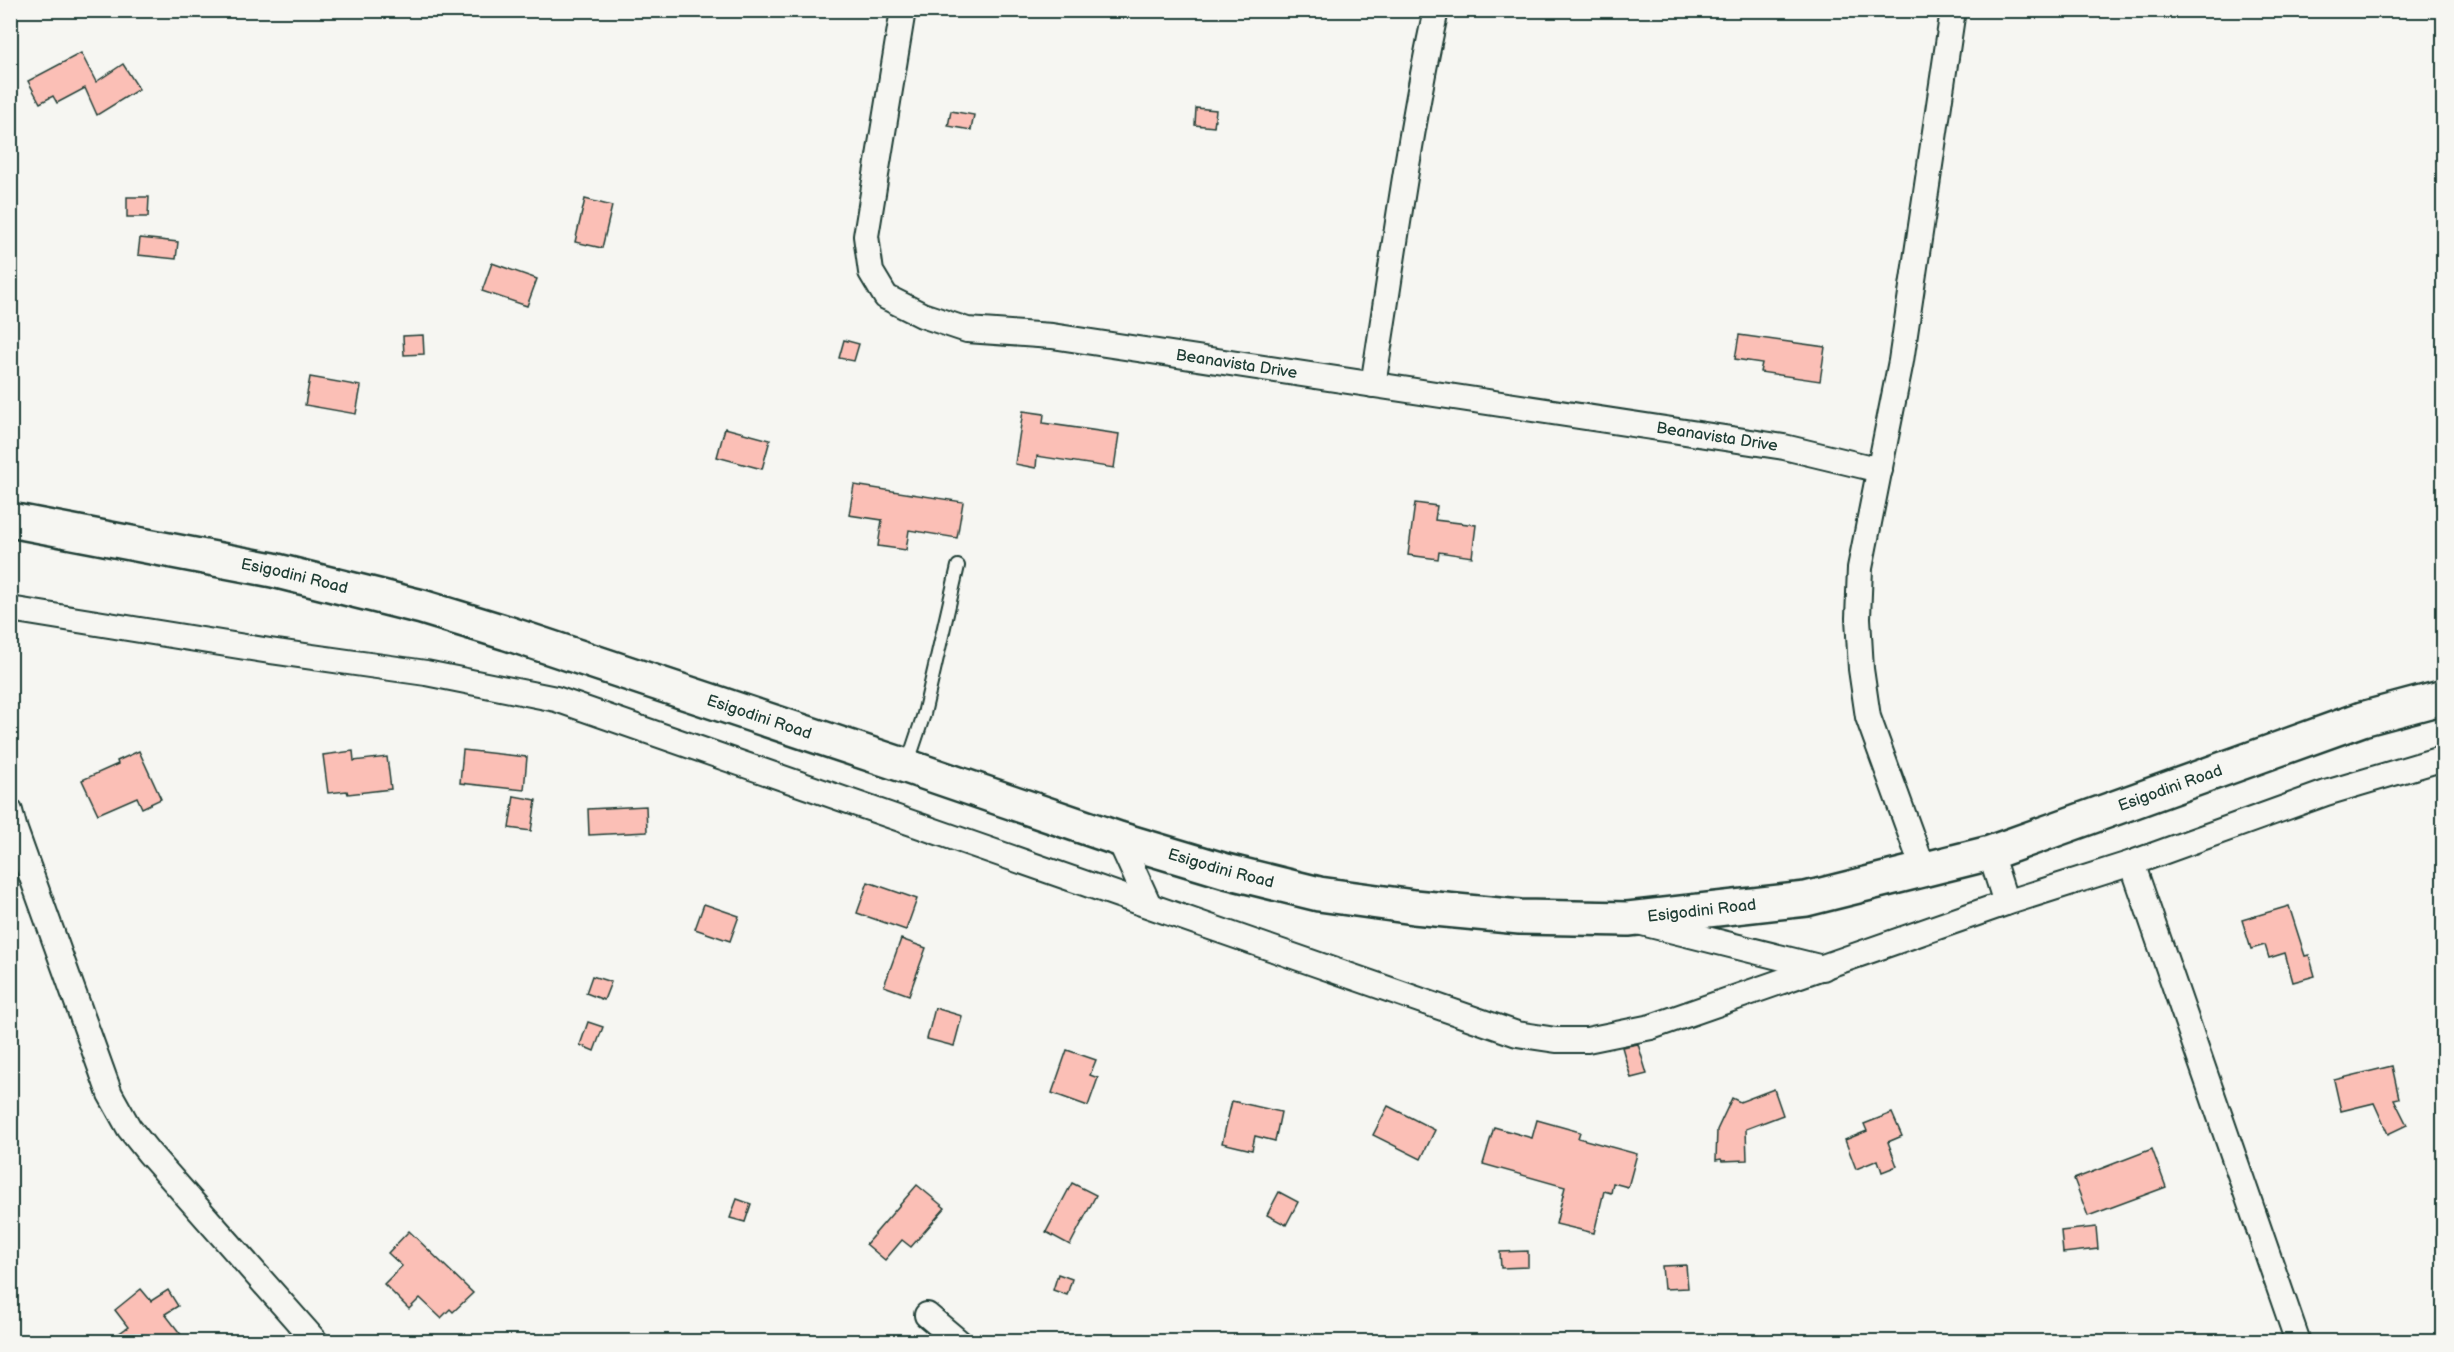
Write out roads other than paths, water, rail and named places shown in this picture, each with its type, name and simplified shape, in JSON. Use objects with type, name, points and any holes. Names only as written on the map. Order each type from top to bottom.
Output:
[{"type":"main road","name":"Esigodini Road","points":[[10,520],[273,570],[422,607],[507,633],[1119,839],[1226,871],[1319,894],[1414,907],[1520,917],[1628,919],[1806,899],[1990,853],[2362,719],[2444,698]]},
{"type":"street","name":"Beanavista Drive","points":[[903,10],[866,236],[871,272],[886,297],[922,315],[967,330],[1052,336],[1784,447],[1880,470]]},
{"type":"street","points":[[1373,385],[1405,189],[1412,128],[1436,10]]},
{"type":"street","points":[[1924,871],[1868,717],[1861,669],[1858,618],[1860,568],[1901,362],[1953,10]]},
{"type":"street","points":[[10,609],[270,651],[426,673],[556,699],[1517,1034],[1556,1040],[1587,1040],[1651,1027],[2006,903],[2132,863],[2325,793],[2444,758]]},
{"type":"street","points":[[10,811],[110,1094],[124,1119],[148,1153],[316,1341]]},
{"type":"street","points":[[1119,839],[1149,905]]},
{"type":"street","points":[[1990,853],[2006,903]]},
{"type":"street","points":[[2132,863],[2298,1341]]},
{"type":"street","points":[[1628,919],[1823,968]]},
{"type":"street","points":[[927,1315],[959,1341]]},
{"type":"lane","points":[[906,766],[924,714],[958,566]]}]
